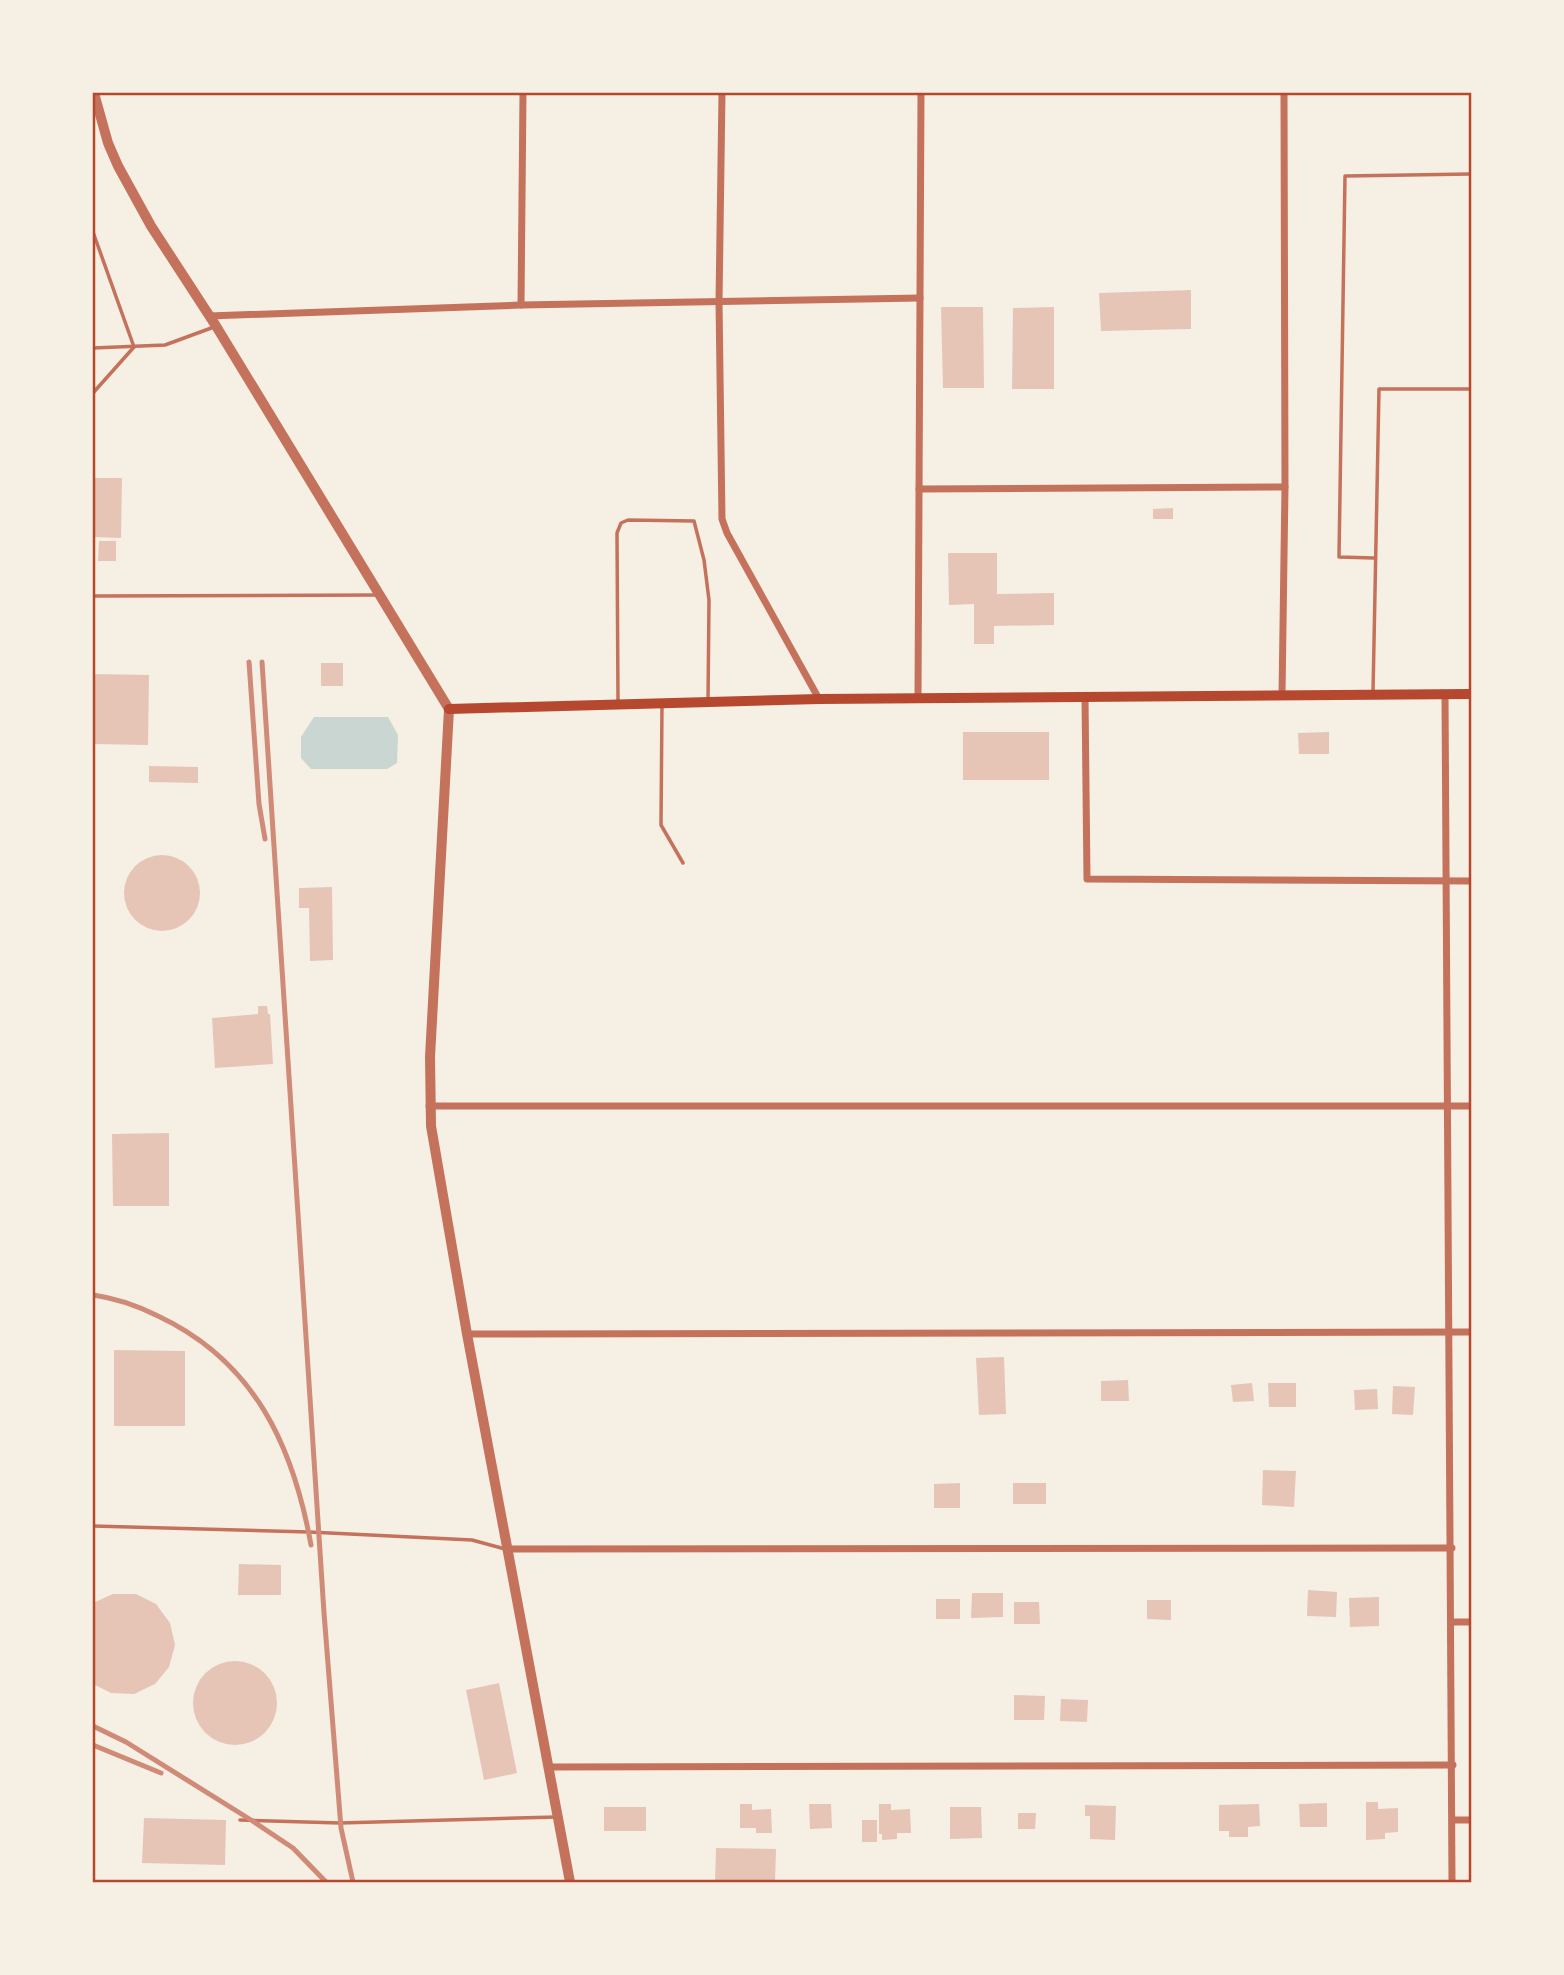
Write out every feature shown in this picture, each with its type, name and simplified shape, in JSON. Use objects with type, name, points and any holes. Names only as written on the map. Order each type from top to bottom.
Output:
[{"type":"main road","points":[[449,709],[819,699],[1471,694]]},
{"type":"street","points":[[94,93],[108,143],[151,226],[216,326],[449,709],[429,1106],[467,1334],[570,1882]]},
{"type":"street","points":[[521,305],[523,93]]},
{"type":"street","points":[[722,93],[719,302],[722,519],[727,533],[819,699]]},
{"type":"street","points":[[918,698],[921,93]]},
{"type":"street","points":[[1282,696],[1285,487],[1284,93]]},
{"type":"street","points":[[209,316],[521,305],[920,298]]},
{"type":"street","points":[[919,489],[1285,487]]},
{"type":"street","points":[[1445,695],[1452,1882]]},
{"type":"street","points":[[1084,697],[1087,879],[1471,881]]},
{"type":"street","points":[[429,1106],[1471,1106]]},
{"type":"street","points":[[467,1334],[1471,1332]]},
{"type":"street","points":[[507,1549],[1452,1548]]},
{"type":"street","points":[[1452,1622],[1471,1622]]},
{"type":"street","points":[[549,1768],[1452,1765]]},
{"type":"street","points":[[1453,1820],[1471,1820]]},
{"type":"lane","points":[[1374,558],[1339,556],[1345,176],[1471,174]]},
{"type":"lane","points":[[93,232],[134,347]]},
{"type":"lane","points":[[93,348],[165,345],[216,326]]},
{"type":"lane","points":[[93,393],[134,347]]},
{"type":"lane","points":[[1373,695],[1379,389],[1471,389]]},
{"type":"lane","points":[[618,703],[617,533],[621,523],[628,520],[694,521],[704,560],[709,600],[708,701]]},
{"type":"lane","points":[[93,596],[379,594]]},
{"type":"lane","points":[[662,702],[661,825],[682,863]]},
{"type":"lane","points":[[93,1526],[472,1540],[507,1549]]},
{"type":"lane","points":[[240,1819],[341,1823],[559,1817]]},
{"type":"shaded area","points":[[314,717],[388,717],[398,735],[397,763],[387,769],[311,769],[301,758],[301,737]]},
{"type":"building","points":[[1191,290],[1191,329],[1101,331],[1099,293]]},
{"type":"building","points":[[941,307],[983,307],[984,388],[943,388]]},
{"type":"building","points":[[1054,307],[1054,389],[1012,389],[1013,308]]},
{"type":"building","points":[[93,478],[122,478],[121,538],[93,537]]},
{"type":"building","points":[[1173,508],[1173,519],[1153,519],[1153,509]]},
{"type":"building","points":[[99,541],[116,541],[116,561],[98,561]]},
{"type":"building","points":[[948,553],[997,553],[997,594],[1054,593],[1054,625],[994,626],[994,644],[974,644],[974,604],[949,605]]},
{"type":"building","points":[[321,663],[343,663],[343,686],[321,686]]},
{"type":"building","points":[[93,674],[149,675],[148,745],[93,744]]},
{"type":"building","points":[[963,732],[1049,732],[1049,780],[963,780]]},
{"type":"building","points":[[1329,732],[1329,754],[1299,754],[1298,733]]},
{"type":"building","points":[[149,766],[198,767],[198,783],[149,782]]},
{"type":"building","points":[[162,855],[176,858],[189,866],[197,879],[200,893],[197,907],[189,920],[176,928],[162,931],[148,928],[135,920],[127,907],[124,893],[127,879],[135,866],[148,858]]},
{"type":"building","points":[[332,887],[333,960],[310,961],[309,908],[299,908],[299,888]]},
{"type":"building","points":[[258,1006],[267,1006],[270,1014],[273,1064],[215,1068],[212,1018],[258,1014]]},
{"type":"building","points":[[169,1133],[169,1206],[113,1206],[112,1134]]},
{"type":"building","points":[[114,1350],[185,1351],[185,1426],[114,1426]]},
{"type":"building","points":[[1004,1357],[1006,1414],[979,1415],[976,1358]]},
{"type":"building","points":[[1128,1380],[1129,1401],[1101,1401],[1101,1381]]},
{"type":"building","points":[[1252,1383],[1254,1401],[1233,1402],[1231,1385]]},
{"type":"building","points":[[1268,1383],[1296,1383],[1296,1407],[1269,1407]]},
{"type":"building","points":[[1393,1386],[1415,1387],[1413,1415],[1392,1414]]},
{"type":"building","points":[[1377,1389],[1378,1409],[1355,1410],[1354,1390]]},
{"type":"building","points":[[1263,1470],[1296,1471],[1294,1507],[1262,1505]]},
{"type":"building","points":[[960,1483],[960,1508],[934,1508],[934,1484]]},
{"type":"building","points":[[1013,1483],[1046,1483],[1046,1504],[1013,1504]]},
{"type":"building","points":[[239,1564],[281,1565],[281,1595],[238,1595]]},
{"type":"building","points":[[1308,1590],[1337,1592],[1336,1617],[1307,1616]]},
{"type":"building","points":[[972,1593],[1003,1593],[1003,1617],[971,1618]]},
{"type":"building","points":[[113,1594],[136,1594],[156,1604],[170,1623],[175,1645],[169,1667],[155,1684],[134,1694],[111,1693],[93,1684],[93,1603]]},
{"type":"building","points":[[1379,1597],[1379,1626],[1350,1627],[1349,1598]]},
{"type":"building","points":[[936,1599],[960,1599],[960,1619],[936,1619]]},
{"type":"building","points":[[1147,1600],[1171,1600],[1171,1620],[1147,1619]]},
{"type":"building","points":[[1014,1602],[1039,1602],[1040,1624],[1014,1624]]},
{"type":"building","points":[[235,1661],[251,1664],[265,1673],[274,1687],[277,1703],[274,1719],[265,1733],[251,1742],[235,1745],[219,1742],[205,1733],[196,1719],[193,1703],[196,1687],[205,1673],[219,1664]]},
{"type":"building","points":[[499,1683],[517,1773],[484,1780],[466,1690]]},
{"type":"building","points":[[1014,1695],[1045,1696],[1044,1720],[1014,1720]]},
{"type":"building","points":[[1061,1699],[1088,1700],[1087,1722],[1060,1721]]},
{"type":"building","points":[[1366,1802],[1378,1802],[1378,1809],[1398,1808],[1398,1832],[1385,1833],[1385,1839],[1366,1840]]},
{"type":"building","points":[[1327,1803],[1327,1827],[1300,1827],[1299,1804]]},
{"type":"building","points":[[740,1804],[752,1804],[752,1810],[771,1809],[772,1833],[756,1833],[756,1828],[740,1828]]},
{"type":"building","points":[[809,1804],[831,1804],[832,1828],[810,1829]]},
{"type":"building","points":[[879,1804],[891,1804],[891,1810],[910,1809],[911,1833],[897,1833],[897,1839],[882,1840],[882,1834],[879,1834]]},
{"type":"building","points":[[1259,1804],[1260,1826],[1248,1827],[1248,1837],[1229,1837],[1229,1831],[1219,1831],[1219,1805]]},
{"type":"building","points":[[1085,1805],[1116,1806],[1115,1840],[1090,1839],[1090,1816],[1085,1816]]},
{"type":"building","points":[[604,1807],[646,1807],[646,1831],[604,1831]]},
{"type":"building","points":[[950,1807],[981,1807],[982,1838],[950,1839]]},
{"type":"building","points":[[1018,1813],[1036,1813],[1035,1829],[1018,1829]]},
{"type":"building","points":[[144,1818],[226,1820],[225,1865],[142,1863]]},
{"type":"building","points":[[862,1820],[877,1820],[877,1842],[862,1842]]},
{"type":"building","points":[[716,1848],[776,1849],[775,1882],[715,1882]]},
{"type":"railway","points":[[249,662],[259,804],[265,839]]},
{"type":"railway","points":[[262,662],[324,1613],[341,1828],[353,1882]]},
{"type":"railway","points":[[93,1295],[142,1309],[191,1335],[220,1357],[244,1382],[264,1410],[280,1440],[293,1473],[311,1545]]},
{"type":"railway","points":[[93,1726],[126,1742],[293,1848],[326,1882]]},
{"type":"railway","points":[[93,1745],[161,1773]]}]
